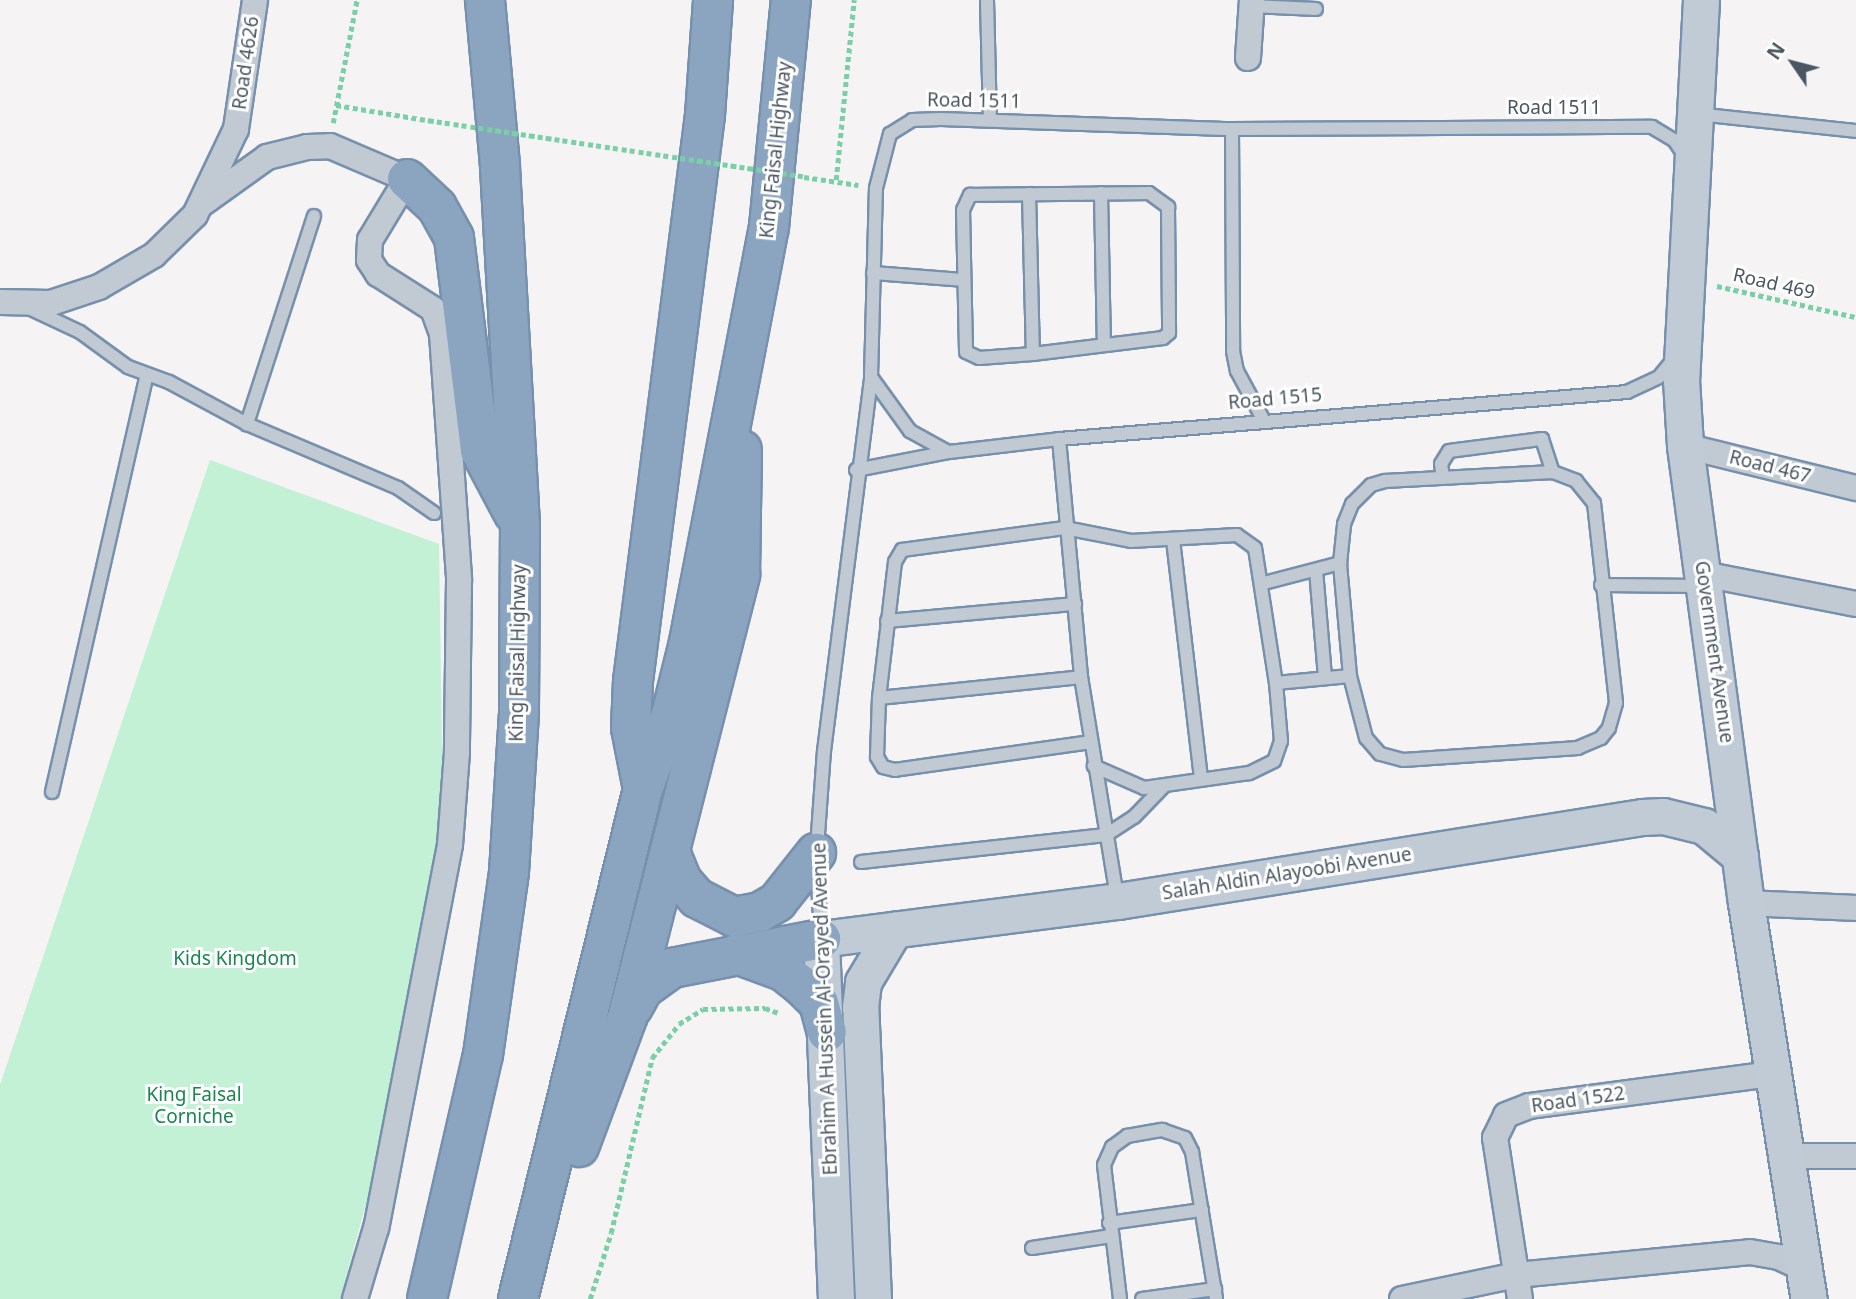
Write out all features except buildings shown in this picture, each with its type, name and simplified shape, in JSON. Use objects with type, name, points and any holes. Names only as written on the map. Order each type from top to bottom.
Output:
[{"type":"highway","name":"King Faisal Highway","points":[[427,1299],[483,1055],[509,872],[519,711],[520,525],[500,165],[485,0]]},
{"type":"highway","points":[[700,0],[705,115]]},
{"type":"highway","name":"King Faisal Highway","points":[[643,789],[631,728],[634,681],[705,115],[713,0]]},
{"type":"highway","name":"King Faisal Highway","points":[[519,1299],[643,789],[671,715],[690,642],[769,227],[791,0]]},
{"type":"highway","points":[[407,179],[438,207],[454,238],[464,290],[480,450],[520,525]]},
{"type":"highway","points":[[519,1299],[628,1015],[740,574],[745,505],[740,389]]},
{"type":"highway","points":[[671,854],[682,881],[697,898],[734,917],[760,912],[777,902],[816,853]]},
{"type":"highway","points":[[628,1015],[656,977],[672,968],[821,939]]},
{"type":"highway","points":[[734,954],[758,959],[801,985],[819,1003],[827,1032]]},
{"type":"street","name":"Road 4626","points":[[203,203],[227,155],[243,104],[255,0]]},
{"type":"street","name":"Government Avenue","points":[[1701,0],[1685,279],[1685,446],[1746,903],[1807,1284]]},
{"type":"street","points":[[1248,58],[1252,3]]},
{"type":"street","name":"Road 4626","points":[[11,303],[70,298],[128,273],[154,255],[203,203],[267,157],[330,146]]},
{"type":"street","points":[[330,146],[407,179],[370,240],[369,260],[378,274],[438,316],[448,378],[444,510],[458,699],[450,845],[376,1228],[355,1299]]},
{"type":"street","name":"Road 467","points":[[1685,446],[1856,488]]},
{"type":"street","points":[[1704,580],[1856,604]]},
{"type":"street","name":"Salah Aldin Alayoobi Avenue","points":[[821,939],[1118,901],[1642,817],[1663,816],[1704,826],[1740,856]]},
{"type":"street","points":[[1746,903],[1856,908]]},
{"type":"street","name":"Ebrahim A Hussein Al-Orayed Avenue","points":[[873,1299],[860,1007],[863,982],[894,930]]},
{"type":"street","name":"Ebrahim A Hussein Al-Orayed Avenue","points":[[821,939],[827,1032],[836,1299]]},
{"type":"street","name":"Road 1522","points":[[1518,1287],[1495,1138],[1506,1115],[1529,1106],[1772,1074]]},
{"type":"street","points":[[1786,1156],[1856,1156]]},
{"type":"street","points":[[1402,1299],[1518,1287],[1750,1252],[1779,1257],[1807,1284]]},
{"type":"lane","points":[[987,0],[990,120]]},
{"type":"lane","points":[[1252,3],[1317,9]]},
{"type":"lane","points":[[1693,114],[1856,131]]},
{"type":"lane","name":"Road 1511","points":[[856,470],[871,376],[876,188],[890,134],[912,120],[990,120],[1232,129],[1652,127],[1674,140],[1691,164]]},
{"type":"lane","points":[[1232,129],[1233,351],[1237,371],[1263,419]]},
{"type":"lane","points":[[1101,193],[1104,345]]},
{"type":"lane","points":[[1028,194],[1033,354]]},
{"type":"lane","points":[[1028,194],[1155,194],[1168,206],[1172,326],[1163,338],[979,358],[966,352],[964,200],[970,195],[1028,194]]},
{"type":"lane","points":[[247,424],[314,216]]},
{"type":"lane","points":[[873,273],[963,280]]},
{"type":"lane","points":[[11,303],[80,332],[146,377],[169,382],[247,424],[444,510]]},
{"type":"lane","name":"Road 1515","points":[[856,470],[949,452],[1059,439],[1263,419],[1627,392],[1659,377],[1683,349]]},
{"type":"lane","points":[[871,376],[910,431],[949,452]]},
{"type":"lane","points":[[52,792],[146,377]]},
{"type":"lane","points":[[1059,439],[1065,528],[1081,677],[1118,901]]},
{"type":"lane","points":[[1443,478],[1441,464],[1449,452],[1542,439],[1553,472]]},
{"type":"lane","name":"Ebrahim A Hussein Al-Orayed Avenue","points":[[821,939],[816,853],[856,470]]},
{"type":"lane","points":[[1553,472],[1576,481],[1594,503],[1616,703],[1609,728],[1590,745],[1390,758],[1370,747],[1350,676],[1340,563],[1346,513],[1360,492],[1385,481],[1553,472]]},
{"type":"lane","points":[[1091,742],[888,770],[877,757],[879,698],[895,562],[902,550],[1065,528],[1131,541],[1237,535],[1255,548],[1264,583],[1276,683],[1281,741],[1274,761],[1249,773],[1201,777],[1163,787],[1135,785],[1094,766]]},
{"type":"lane","points":[[1173,540],[1201,777]]},
{"type":"lane","points":[[1264,583],[1340,563]]},
{"type":"lane","points":[[1316,570],[1325,678]]},
{"type":"lane","points":[[1601,585],[1704,580]]},
{"type":"lane","points":[[887,621],[1075,604]]},
{"type":"lane","points":[[1276,683],[1350,676]]},
{"type":"lane","points":[[879,698],[1081,677]]},
{"type":"lane","points":[[861,862],[1106,835],[1134,817],[1163,787]]},
{"type":"lane","points":[[1120,1299],[1103,1175],[1107,1156],[1127,1136],[1162,1130],[1178,1133],[1189,1144],[1216,1294],[1142,1299]]},
{"type":"lane","points":[[1032,1248],[1202,1210]]},
{"type":"path","points":[[330,146],[357,0]]},
{"type":"path","points":[[336,106],[835,180],[854,0]]},
{"type":"path","name":"Road 469","points":[[1685,279],[1856,317]]},
{"type":"path","points":[[590,1299],[611,1233],[652,1058],[679,1024],[703,1009],[765,1008],[785,1015]]},
{"type":"green space","name":"King Faisal Corniche","points":[[210,460],[439,544],[443,814],[407,1053],[340,1299],[0,1299],[0,1085]]},
{"type":"park label","name":"Kids Kingdom","points":[[235,959]]}]
